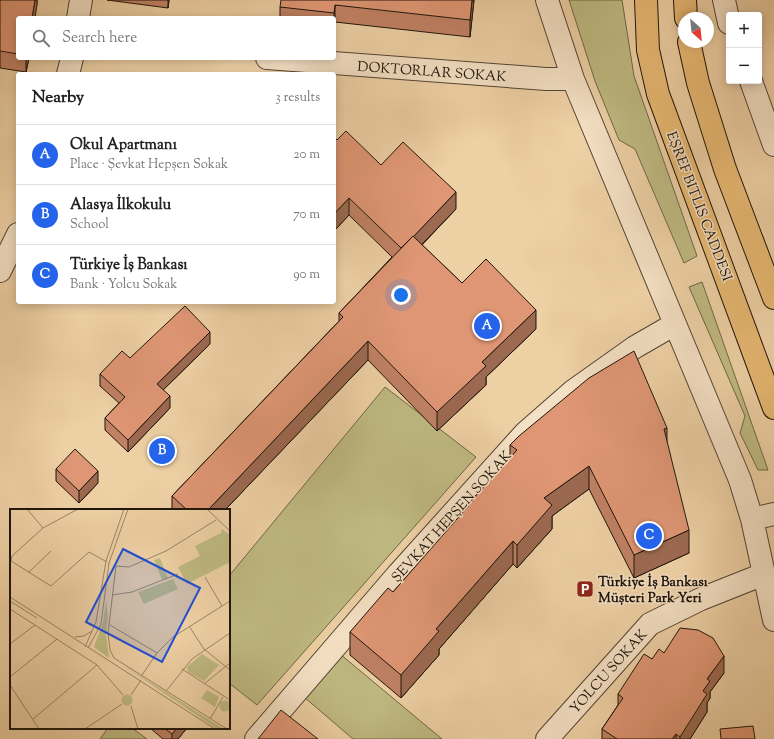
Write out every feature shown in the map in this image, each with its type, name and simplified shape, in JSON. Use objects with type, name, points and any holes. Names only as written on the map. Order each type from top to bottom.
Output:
[{"type":"main road","name":"EŞREF BITLIS CADDESI","points":[[646,0],[648,50],[658,94],[774,408]]},
{"type":"main road","points":[[685,0],[686,12]]},
{"type":"main road","points":[[690,48],[698,83],[725,169],[774,298]]},
{"type":"street","points":[[78,16],[80,0]]},
{"type":"street","points":[[547,0],[573,79],[717,421],[740,480],[752,519],[774,620]]},
{"type":"street","points":[[724,0],[727,12]]},
{"type":"street","points":[[68,72],[72,60]]},
{"type":"street","name":"DOKTORLAR SOKAK","points":[[294,60],[546,79],[573,79]]},
{"type":"street","points":[[752,84],[774,145]]},
{"type":"street","points":[[0,271],[16,238]]},
{"type":"street","name":"ŞEVKAT HEPŞEN SOKAK","points":[[256,739],[398,574],[525,434],[573,391],[635,347],[675,324]]},
{"type":"street","points":[[752,519],[774,514]]},
{"type":"street","name":"YOLCU SOKAK","points":[[547,739],[650,624],[701,599],[764,574]]},
{"type":"shaded area","points":[[569,0],[622,0],[634,76],[697,256],[684,263],[635,149],[619,140],[595,81]]},
{"type":"shaded area","points":[[702,282],[768,470],[758,470],[740,433],[745,416],[689,287]]},
{"type":"shaded area","points":[[385,387],[476,457],[257,705],[230,684],[230,575]]},
{"type":"shaded area","points":[[334,649],[442,739],[353,739],[297,691]]},
{"type":"shaded area","points":[[107,729],[133,729],[147,739],[100,739]]},
{"type":"building","points":[[0,0],[35,0],[32,16],[16,16],[16,54],[0,51]]},
{"type":"building","points":[[281,0],[472,0],[470,20],[335,5],[334,13],[280,7]]},
{"type":"building","points":[[346,131],[381,165],[403,142],[456,192],[401,248],[349,198],[336,212],[336,139],[337,140]]},
{"type":"building","points":[[413,236],[462,283],[486,259],[536,310],[482,362],[486,366],[437,412],[368,341],[209,509],[186,509],[172,496],[343,317],[339,313]]},
{"type":"building","points":[[185,306],[210,332],[157,384],[170,396],[128,440],[105,418],[125,397],[100,374],[122,351],[130,358]]},
{"type":"building","points":[[634,351],[667,428],[664,429],[689,530],[634,555],[589,466],[544,498],[552,505],[517,545],[513,541],[436,629],[439,631],[401,675],[350,632],[388,588],[393,592],[517,450],[510,445],[519,436],[589,378]]},
{"type":"building","points":[[75,449],[98,471],[79,491],[56,469]]},
{"type":"building","points":[[680,628],[698,630],[713,638],[724,656],[707,679],[710,681],[703,691],[707,694],[680,737],[676,734],[672,739],[617,739],[602,729],[623,698],[618,694],[644,654],[652,659],[659,649],[664,653]]},
{"type":"building","points":[[281,710],[318,739],[258,739]]},
{"type":"building","points":[[753,726],[755,739],[721,739],[720,729]]},
{"type":"building","points":[[165,729],[176,729],[172,734]]},
{"type":"place","name":"Okul Apartmanı","points":[[487,326]]},
{"type":"place","name":"Alasya İlkokulu","points":[[162,451]]},
{"type":"place","name":"Türkiye İş Bankası","points":[[649,536]]},
{"type":"place","name":"Türkiye İş Bankası Müşteri Park Yeri","points":[[585,589]]}]
